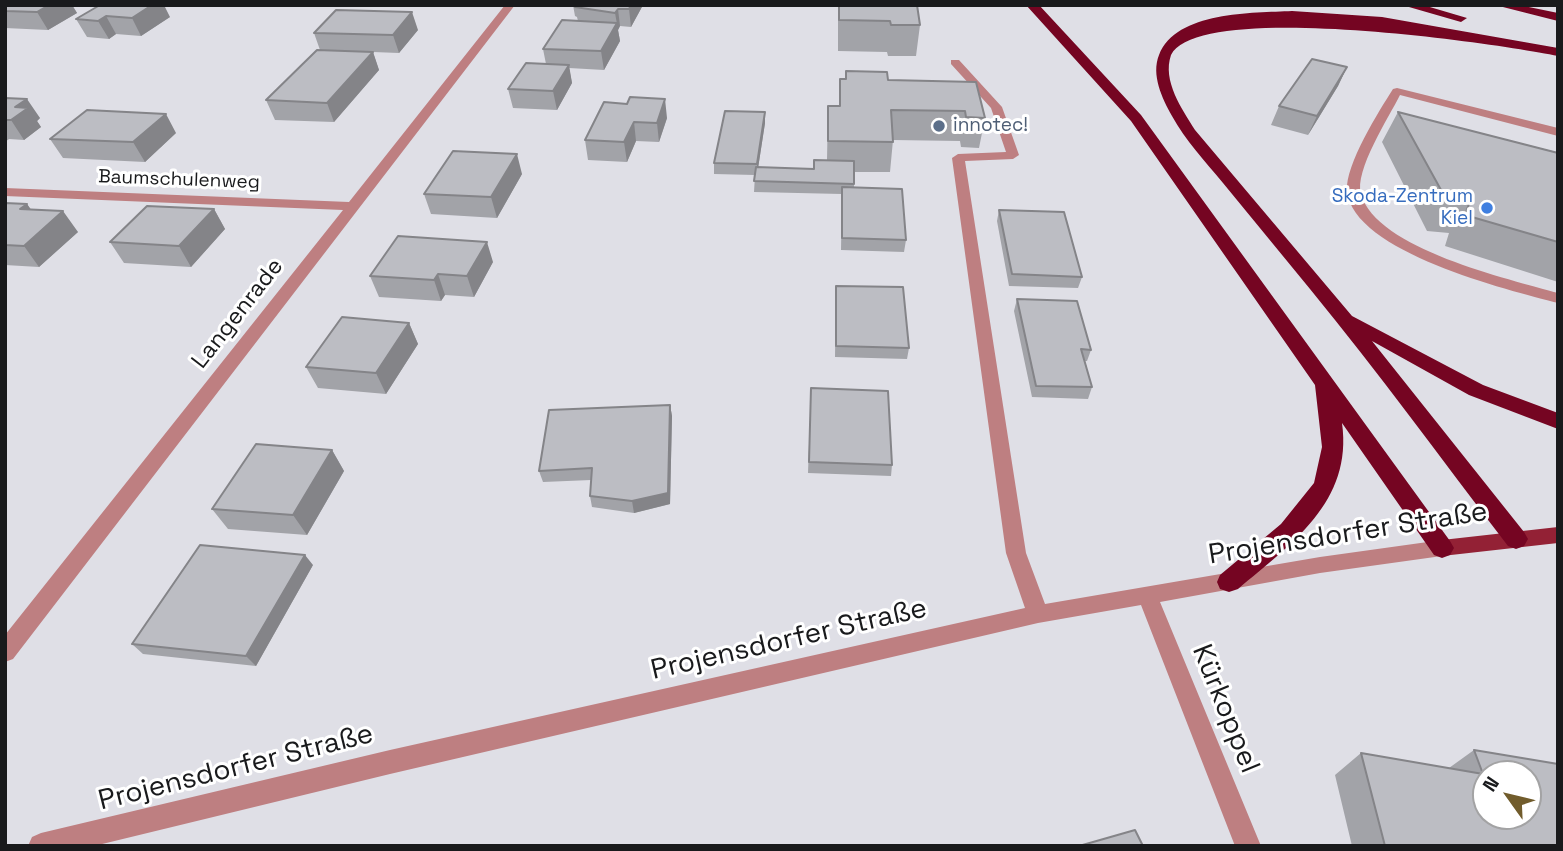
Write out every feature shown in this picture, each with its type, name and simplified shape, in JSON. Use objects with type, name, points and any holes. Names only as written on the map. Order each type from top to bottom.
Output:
[{"type":"highway","points":[[1032,5],[1136,118],[1442,548]]},
{"type":"highway","points":[[1408,5],[1471,20]]},
{"type":"highway","points":[[1501,5],[1558,17]]},
{"type":"highway","points":[[1516,539],[1343,317],[1189,132],[1171,106],[1161,75],[1162,60],[1168,47],[1195,27],[1270,9],[1363,13],[1558,52]]},
{"type":"highway","points":[[1496,26],[1558,39]]},
{"type":"highway","points":[[1343,317],[1476,390],[1558,421]]},
{"type":"highway","points":[[1229,582],[1298,523],[1322,492],[1332,465],[1331,426],[1324,380]]},
{"type":"main road","name":"Projensdorfer Straße","points":[[1442,548],[1558,535]]},
{"type":"street","name":"Langenrade","points":[[5,652],[510,5]]},
{"type":"street","points":[[955,62],[996,107],[1013,155],[957,158],[1016,553],[1038,614]]},
{"type":"street","points":[[1558,132],[1397,91],[1363,159],[1356,177],[1354,194],[1365,213],[1389,238],[1415,253],[1558,298]]},
{"type":"street","name":"Baumschulenweg","points":[[5,192],[351,206]]},
{"type":"street","name":"Projensdorfer Straße","points":[[41,846],[416,756],[1038,614],[1320,565],[1442,548]]},
{"type":"street","name":"Kürkoppel","points":[[1147,595],[1248,846]]},
{"type":"building","points":[[5,5],[49,5],[37,12],[5,11]]},
{"type":"building","points":[[100,5],[152,5],[132,18],[106,16],[98,21],[76,19]]},
{"type":"building","points":[[631,5],[629,9],[618,9],[615,13],[575,7]]},
{"type":"building","points":[[839,5],[917,5],[920,25],[891,25],[890,21],[839,20]]},
{"type":"building","points":[[336,10],[412,12],[393,35],[314,33]]},
{"type":"building","points":[[562,20],[617,23],[601,51],[543,49]]},
{"type":"building","points":[[317,50],[373,52],[327,103],[266,100]]},
{"type":"building","points":[[1312,59],[1347,67],[1317,116],[1279,106]]},
{"type":"building","points":[[526,63],[569,65],[553,91],[508,89]]},
{"type":"building","points":[[846,71],[887,72],[888,80],[976,82],[985,118],[966,117],[965,111],[891,110],[893,142],[828,141],[828,106],[840,106],[840,79],[846,79]]},
{"type":"building","points":[[630,97],[665,99],[657,123],[634,122],[624,142],[585,140],[604,102],[627,104]]},
{"type":"building","points":[[5,98],[27,99],[15,107],[28,108],[11,120],[5,120]]},
{"type":"building","points":[[87,110],[166,114],[133,142],[50,139]]},
{"type":"building","points":[[725,111],[765,112],[757,164],[714,163]]},
{"type":"building","points":[[1398,112],[1558,153],[1558,242],[1465,215],[1470,201],[1446,199]]},
{"type":"building","points":[[453,151],[517,154],[491,197],[424,194]]},
{"type":"building","points":[[814,160],[854,161],[854,184],[754,181],[756,167],[814,169]]},
{"type":"building","points":[[842,187],[902,189],[906,240],[842,238]]},
{"type":"building","points":[[5,203],[27,204],[20,209],[63,211],[24,246],[5,245]]},
{"type":"building","points":[[147,206],[214,209],[179,246],[110,242]]},
{"type":"building","points":[[999,210],[1064,212],[1082,277],[1012,274]]},
{"type":"building","points":[[398,236],[487,242],[467,276],[438,274],[434,280],[370,276]]},
{"type":"building","points":[[836,286],[903,287],[909,348],[836,346]]},
{"type":"building","points":[[1017,299],[1077,301],[1091,350],[1081,349],[1092,387],[1036,386]]},
{"type":"building","points":[[342,317],[409,323],[376,373],[306,367]]},
{"type":"building","points":[[811,388],[888,391],[892,465],[809,462]]},
{"type":"building","points":[[670,405],[668,493],[632,501],[590,496],[592,468],[539,471],[549,410]]},
{"type":"building","points":[[256,444],[332,450],[293,515],[212,509]]},
{"type":"building","points":[[200,545],[305,555],[246,656],[132,644]]},
{"type":"building","points":[[1474,750],[1534,760],[1478,760]]},
{"type":"building","points":[[1361,753],[1472,772],[1472,830],[1542,830],[1542,761],[1558,764],[1558,846],[1385,846]]},
{"type":"building","points":[[1135,830],[1143,846],[1079,846]]},
{"type":"place","name":"innotec!","points":[[939,126]]},
{"type":"place","name":"Skoda-Zentrum Kiel","points":[[1487,208]]}]
